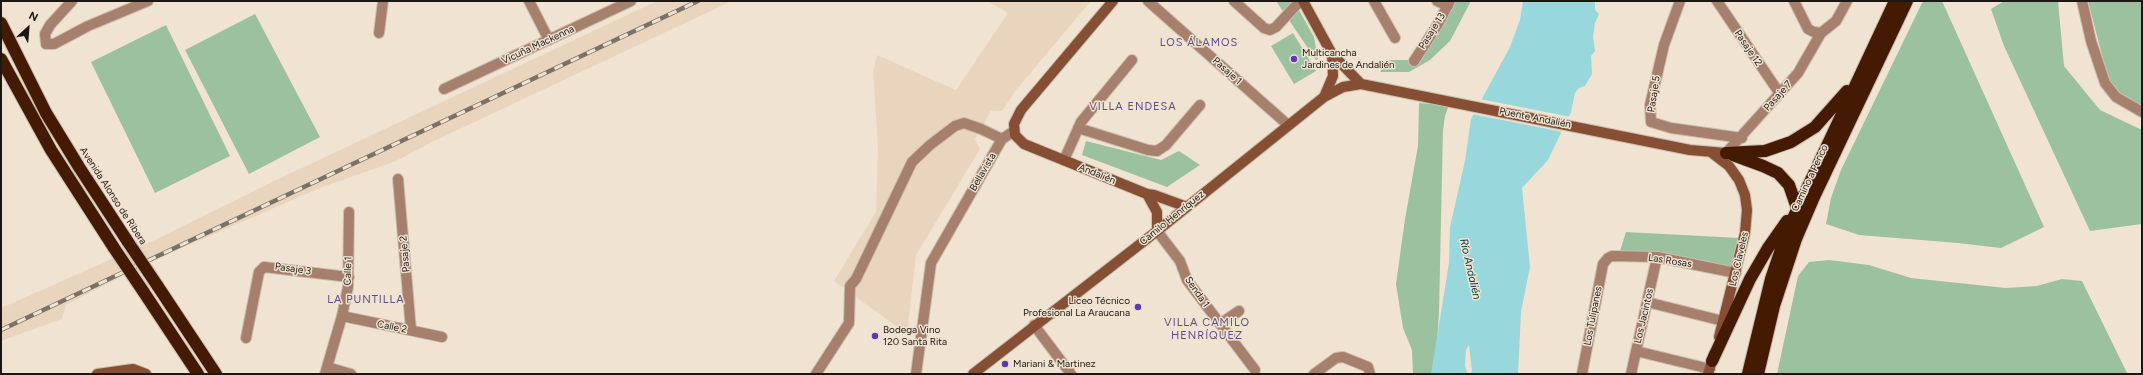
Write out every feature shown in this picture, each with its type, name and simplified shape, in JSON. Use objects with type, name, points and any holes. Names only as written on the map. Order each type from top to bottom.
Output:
[{"type":"highway","name":"Camino a Penco","points":[[1748,374],[1771,279],[1797,208],[1895,1]]},
{"type":"highway","name":"Camino a Penco","points":[[1758,374],[1774,306],[1796,239],[1814,197],[1907,1]]},
{"type":"highway","name":"Avenida Alonso de Ribera","points":[[1,23],[46,112],[79,167],[216,374]]},
{"type":"highway","points":[[1,59],[51,150],[198,374]]},
{"type":"highway","points":[[1726,153],[1765,151],[1791,142],[1803,135],[1825,118],[1858,78]]},
{"type":"highway","points":[[1710,368],[1759,263],[1797,208],[1789,185],[1778,173],[1726,153]]},
{"type":"main road","points":[[1014,132],[1015,119],[1021,110],[1113,1]]},
{"type":"main road","points":[[1303,1],[1332,54],[1361,84]]},
{"type":"main road","points":[[1324,96],[1333,76],[1332,54]]},
{"type":"main road","name":"Camilo Henríquez","points":[[973,374],[1187,207],[1324,96],[1344,87],[1361,84],[1380,87]]},
{"type":"main road","name":"Puente Andalién","points":[[1380,87],[1690,150],[1712,153]]},
{"type":"main road","name":"Andalién","points":[[1014,132],[1021,143],[1146,194],[1154,195],[1187,207]]},
{"type":"main road","points":[[1712,153],[1726,153]]},
{"type":"main road","name":"Los Claveles","points":[[1710,368],[1736,273],[1745,233],[1747,202],[1743,188],[1734,173],[1712,153]]},
{"type":"main road","points":[[1146,194],[1157,212],[1156,231]]},
{"type":"main road","points":[[97,374],[127,369],[142,372]]},
{"type":"street","points":[[72,1],[50,25],[45,34],[46,44],[54,44],[88,26],[148,1]]},
{"type":"street","points":[[379,33],[380,1]]},
{"type":"street","points":[[529,1],[548,40]]},
{"type":"street","name":"Vicuña Mackenna","points":[[444,89],[631,1]]},
{"type":"street","name":"Pasaje 1","points":[[1148,1],[1288,125]]},
{"type":"street","points":[[1234,1],[1264,28],[1270,30],[1276,27],[1300,1]]},
{"type":"street","points":[[1374,1],[1395,38]]},
{"type":"street","points":[[1437,1],[1449,3]]},
{"type":"street","name":"Pasaje 5","points":[[1680,1],[1664,45],[1650,105],[1650,122],[1671,128],[1742,138]]},
{"type":"street","name":"Pasaje 12","points":[[1717,1],[1780,94]]},
{"type":"street","points":[[1794,1],[1808,29],[1821,33],[1836,21],[1847,1]]},
{"type":"street","points":[[2082,1],[2091,41],[2104,83],[2116,97],[2142,112]]},
{"type":"street","name":"Pasaje 13","points":[[1414,61],[1449,3]]},
{"type":"street","name":"Pasaje 7","points":[[1726,153],[1742,138],[1805,64],[1821,33]]},
{"type":"street","points":[[1064,160],[1078,128],[1088,113],[1132,60]]},
{"type":"street","points":[[1078,128],[1148,150],[1157,151],[1166,145],[1200,106]]},
{"type":"street","points":[[816,374],[849,323],[850,286],[856,279],[912,162],[930,145],[955,126],[964,123],[1002,139]]},
{"type":"street","name":"Bellavista","points":[[916,374],[931,263],[1002,139],[1014,132]]},
{"type":"street","name":"Pasaje 2","points":[[398,178],[411,330]]},
{"type":"street","name":"Calle 1","points":[[326,371],[342,316],[349,277],[349,212]]},
{"type":"street","name":"Senda 1","points":[[1156,231],[1180,261],[1187,280],[1255,370]]},
{"type":"street","name":"Las Rosas","points":[[1606,260],[1612,256],[1657,257],[1736,273]]},
{"type":"street","name":"Los Jacintos","points":[[1631,374],[1657,257]]},
{"type":"street","name":"Los Tulipanes","points":[[1582,374],[1603,264],[1606,260]]},
{"type":"street","name":"Pasaje 3","points":[[246,338],[259,272],[264,267],[349,277]]},
{"type":"street","points":[[1647,302],[1723,321]]},
{"type":"street","points":[[1220,324],[1239,311]]},
{"type":"street","name":"Calle 2","points":[[342,316],[442,336]]},
{"type":"street","points":[[1034,325],[1071,374]]},
{"type":"street","points":[[1636,351],[1710,368]]},
{"type":"street","points":[[1314,374],[1340,357],[1370,371]]},
{"type":"street","points":[[326,371],[351,374]]},
{"type":"shaded area","points":[[657,1],[732,1],[432,142],[396,161],[320,188],[152,261],[66,305],[62,319],[1,341],[1,308],[159,238],[272,182]]},
{"type":"shaded area","points":[[987,1],[1091,1],[1016,90],[1002,111],[991,111],[975,139],[980,149],[916,255],[907,334],[834,281],[876,212],[878,146],[873,72],[877,55],[956,90],[1008,13]]},
{"type":"green space","points":[[1276,1],[1294,1],[1314,37],[1318,59],[1316,60]]},
{"type":"green space","points":[[1454,1],[1471,1],[1450,41],[1430,60],[1409,72],[1380,72],[1387,60],[1407,60],[1424,54],[1445,23]]},
{"type":"green space","points":[[1923,1],[1942,1],[2044,227],[2001,248],[1859,235],[1826,224],[1831,198],[1841,170]]},
{"type":"green space","points":[[2004,1],[2058,1],[2064,66],[2100,110],[2142,130],[2142,224],[2090,231],[2004,46],[1991,9]]},
{"type":"green space","points":[[2088,1],[2142,1],[2142,111],[2112,94]]},
{"type":"green space","points":[[255,14],[320,137],[249,174],[185,50]]},
{"type":"green space","points":[[166,25],[230,156],[155,193],[91,62]]},
{"type":"green space","name":"Multicancha Jardines de Andalién","points":[[1293,33],[1316,71],[1294,84],[1271,46]]},
{"type":"green space","points":[[1419,103],[1449,105],[1445,116],[1443,130],[1439,312],[1435,374],[1413,374],[1412,350],[1403,328],[1396,284],[1405,219],[1418,146]]},
{"type":"green space","points":[[1086,141],[1161,160],[1179,151],[1200,165],[1167,187],[1082,155]]},
{"type":"green space","points":[[1626,232],[1739,238],[1732,268],[1664,254],[1620,251]]},
{"type":"green space","points":[[1829,260],[1869,265],[1911,278],[2006,288],[2037,286],[2062,279],[2082,281],[2127,373],[1777,374],[1798,276],[1809,262]]},
{"type":"water","name":"Río Andalién","points":[[1523,1],[1595,1],[1595,10],[1599,14],[1595,23],[1593,37],[1595,51],[1591,56],[1592,74],[1585,86],[1579,88],[1575,93],[1571,112],[1548,160],[1522,188],[1530,267],[1521,312],[1518,374],[1470,374],[1472,371],[1469,345],[1466,350],[1465,366],[1468,374],[1431,374],[1449,263],[1450,227],[1465,161],[1471,119],[1510,47],[1520,20]]},
{"type":"pier","points":[[1480,99],[1571,117],[1563,132],[1472,114]]},
{"type":"railway","points":[[1,330],[698,1]]},
{"type":"place","name":"Multicancha Jardines de Andalién","points":[[1294,59]]},
{"type":"place","name":"Liceo Técnico Profesional La Araucana","points":[[1138,307]]},
{"type":"place","name":"Bodega Vino 120 Santa Rita","points":[[875,336]]},
{"type":"place","name":"Mariani & Martinez","points":[[1005,364]]},
{"type":"district","name":"LOS ÁLAMOS","points":[[1199,43]]},
{"type":"district","name":"VILLA ENDESA","points":[[1133,107]]},
{"type":"district","name":"LA PUNTILLA","points":[[366,300]]},
{"type":"district","name":"VILLA CAMILO HENRÍQUEZ","points":[[1207,329]]}]
